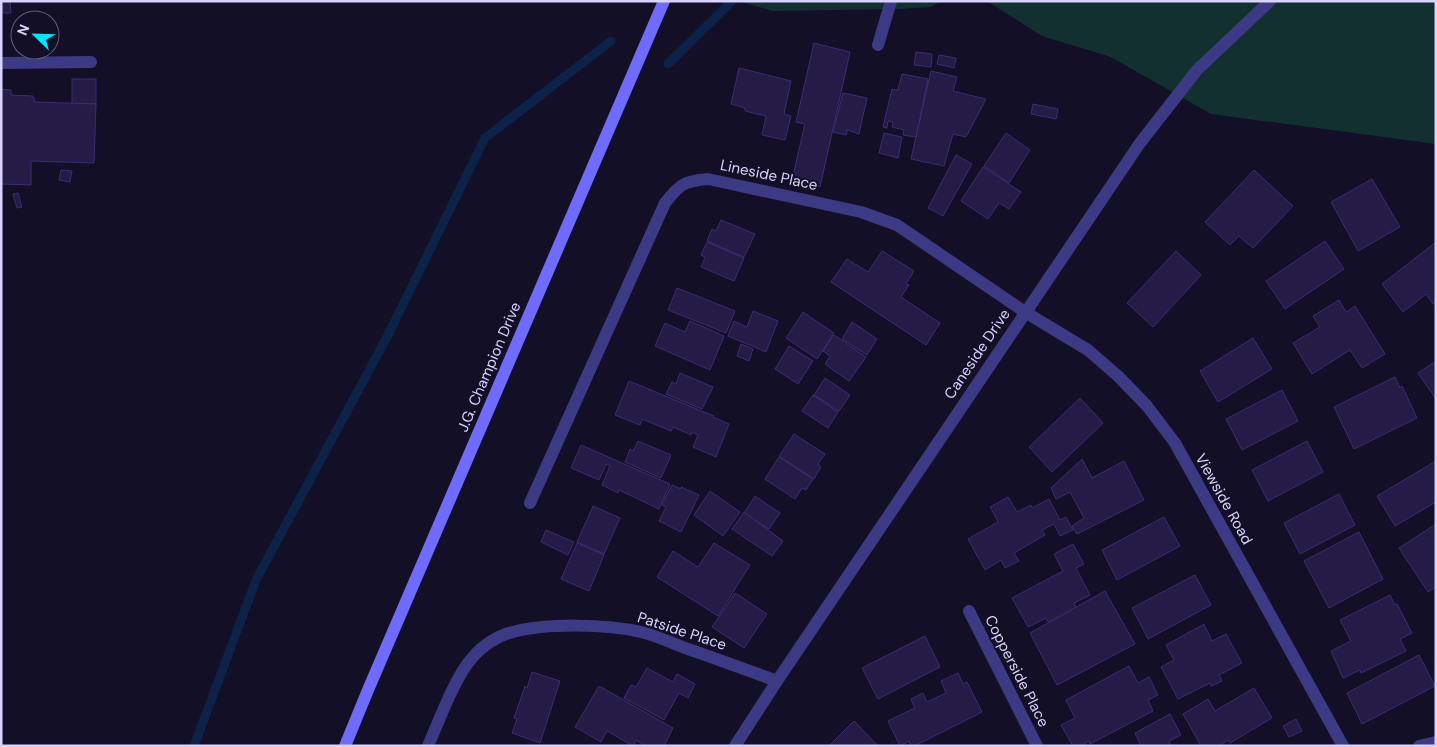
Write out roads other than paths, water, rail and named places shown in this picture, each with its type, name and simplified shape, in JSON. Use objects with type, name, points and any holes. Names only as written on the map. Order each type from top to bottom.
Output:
[{"type":"main road","name":"J.G. Champion Drive","points":[[345,746],[664,1]]},
{"type":"street","points":[[878,45],[891,1]]},
{"type":"street","name":"Caneside Drive","points":[[735,746],[1140,143],[1197,70],[1270,1]]},
{"type":"street","points":[[1,63],[91,62]]},
{"type":"street","name":"Lineside Place","points":[[530,503],[664,203],[675,190],[688,181],[708,179],[730,182],[861,212],[897,225],[1025,312]]},
{"type":"street","name":"Viewside Road","points":[[1025,312],[1088,350],[1119,377],[1147,406],[1175,443],[1343,746]]},
{"type":"street","name":"Copperside Place","points":[[969,611],[1037,746]]},
{"type":"street","name":"Patside Place","points":[[428,746],[459,678],[471,658],[484,647],[514,631],[571,626],[616,627],[643,633],[777,681]]},
{"type":"street","points":[[1419,746],[1436,742]]},
{"type":"waterway","points":[[668,64],[732,1]]},
{"type":"waterway","points":[[194,746],[256,580],[388,335],[485,138],[611,41]]}]
